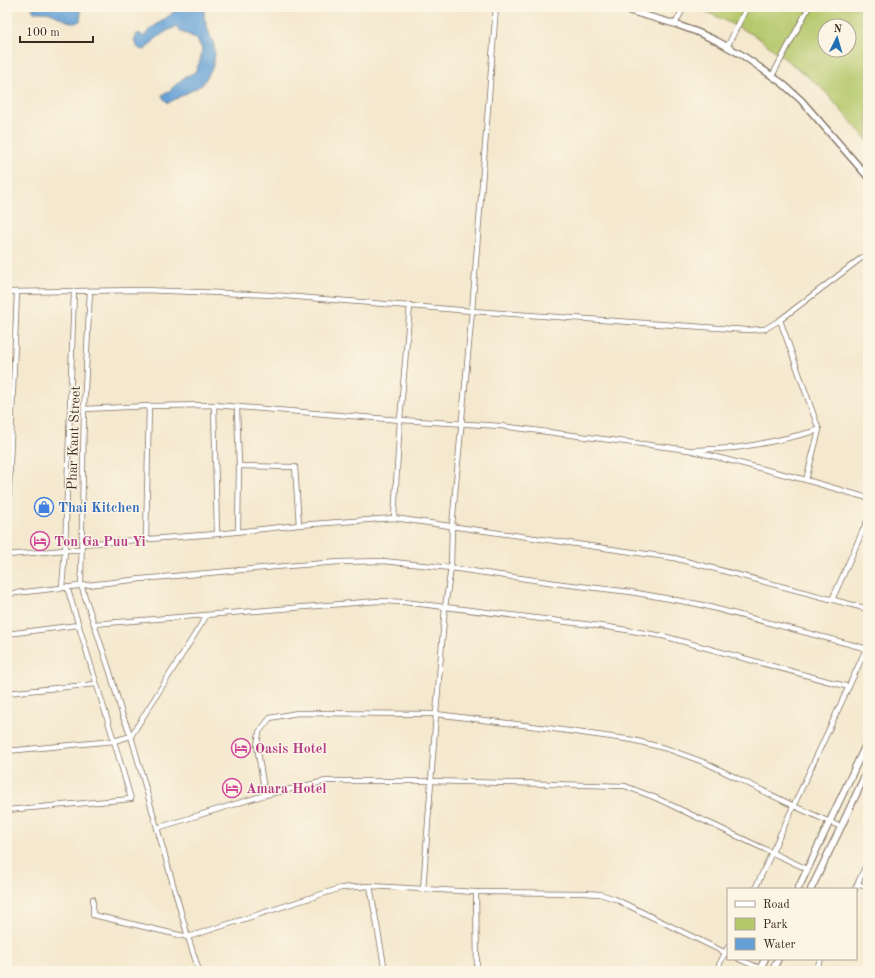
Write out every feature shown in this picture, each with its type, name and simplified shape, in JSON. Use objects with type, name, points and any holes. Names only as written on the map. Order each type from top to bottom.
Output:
[{"type":"main road","points":[[798,888],[868,740]]},
{"type":"main road","points":[[811,888],[868,769]]},
{"type":"main road","points":[[762,970],[765,960]]},
{"type":"main road","points":[[772,971],[778,960]]},
{"type":"street","points":[[423,890],[430,781],[445,607],[451,568],[452,526],[472,311],[496,7]]},
{"type":"street","points":[[616,7],[697,32],[742,55],[782,83],[801,100],[868,177]]},
{"type":"street","points":[[675,24],[684,7]]},
{"type":"street","points":[[726,47],[747,7]]},
{"type":"street","points":[[772,76],[809,7]]},
{"type":"street","points":[[7,292],[143,290],[272,294],[472,311],[747,330],[765,329],[780,320],[868,253]]},
{"type":"street","points":[[7,810],[131,799],[78,625],[64,587],[74,291]]},
{"type":"street","name":"Phar Kant Street","points":[[90,291],[84,409],[81,585],[110,672],[122,714],[131,736],[199,971]]},
{"type":"street","points":[[7,538],[17,292]]},
{"type":"street","points":[[394,518],[400,420],[410,306]]},
{"type":"street","points":[[780,320],[819,430],[806,480]]},
{"type":"street","points":[[84,409],[149,406],[214,406],[501,426],[689,450],[806,480],[868,498]]},
{"type":"street","points":[[146,539],[149,406]]},
{"type":"street","points":[[214,406],[217,534]]},
{"type":"street","points":[[237,408],[239,466],[238,531]]},
{"type":"street","points":[[689,450],[739,447],[760,444],[819,430]]},
{"type":"street","points":[[239,466],[295,467],[299,525]]},
{"type":"street","points":[[81,544],[217,534],[299,525],[394,518],[674,558],[868,609]]},
{"type":"street","points":[[832,600],[868,519]]},
{"type":"street","points":[[7,555],[81,550]]},
{"type":"street","points":[[7,594],[81,585],[275,567],[338,562],[383,561],[451,568],[631,592],[698,604],[867,648],[754,888]]},
{"type":"street","points":[[94,624],[378,601],[404,602],[608,627],[663,636],[849,687]]},
{"type":"street","points":[[7,752],[114,740],[131,736],[207,615]]},
{"type":"street","points":[[7,634],[78,625]]},
{"type":"street","points":[[7,693],[96,684]]},
{"type":"street","points":[[265,795],[257,746],[259,732],[270,718],[297,713],[436,714],[632,740],[668,749],[706,763],[841,827]]},
{"type":"street","points":[[157,828],[265,795],[326,781],[430,781],[625,786],[656,798],[808,869]]},
{"type":"street","points":[[856,888],[868,862]]},
{"type":"street","points":[[858,884],[868,888]]},
{"type":"street","points":[[370,886],[385,971]]},
{"type":"street","points":[[92,899],[93,914],[188,937],[341,888],[370,886],[476,892],[600,894],[615,899],[727,954],[716,971]]},
{"type":"street","points":[[476,892],[477,971]]},
{"type":"street","points":[[741,960],[762,970]]},
{"type":"street","points":[[815,971],[820,960]]},
{"type":"green space","points":[[697,7],[868,7],[868,141],[821,87],[756,36]]},
{"type":"water","points":[[33,7],[80,7],[80,21],[72,23],[50,13],[34,12],[32,9]]},
{"type":"water","points":[[176,7],[205,7],[204,17],[214,44],[215,56],[212,69],[202,85],[168,103],[162,95],[169,91],[183,78],[195,72],[200,61],[202,49],[197,39],[181,32],[176,27],[167,31],[151,43],[145,50],[138,47],[134,40],[137,34],[140,33],[144,37],[149,30],[173,13],[173,9]]},
{"type":"place","name":"Thai Kitchen","points":[[44,507]]},
{"type":"place","name":"Ton Ga Puu Yi","points":[[40,541]]},
{"type":"place","name":"Oasis Hotel","points":[[241,748]]},
{"type":"place","name":"Amara Hotel","points":[[232,788]]}]
